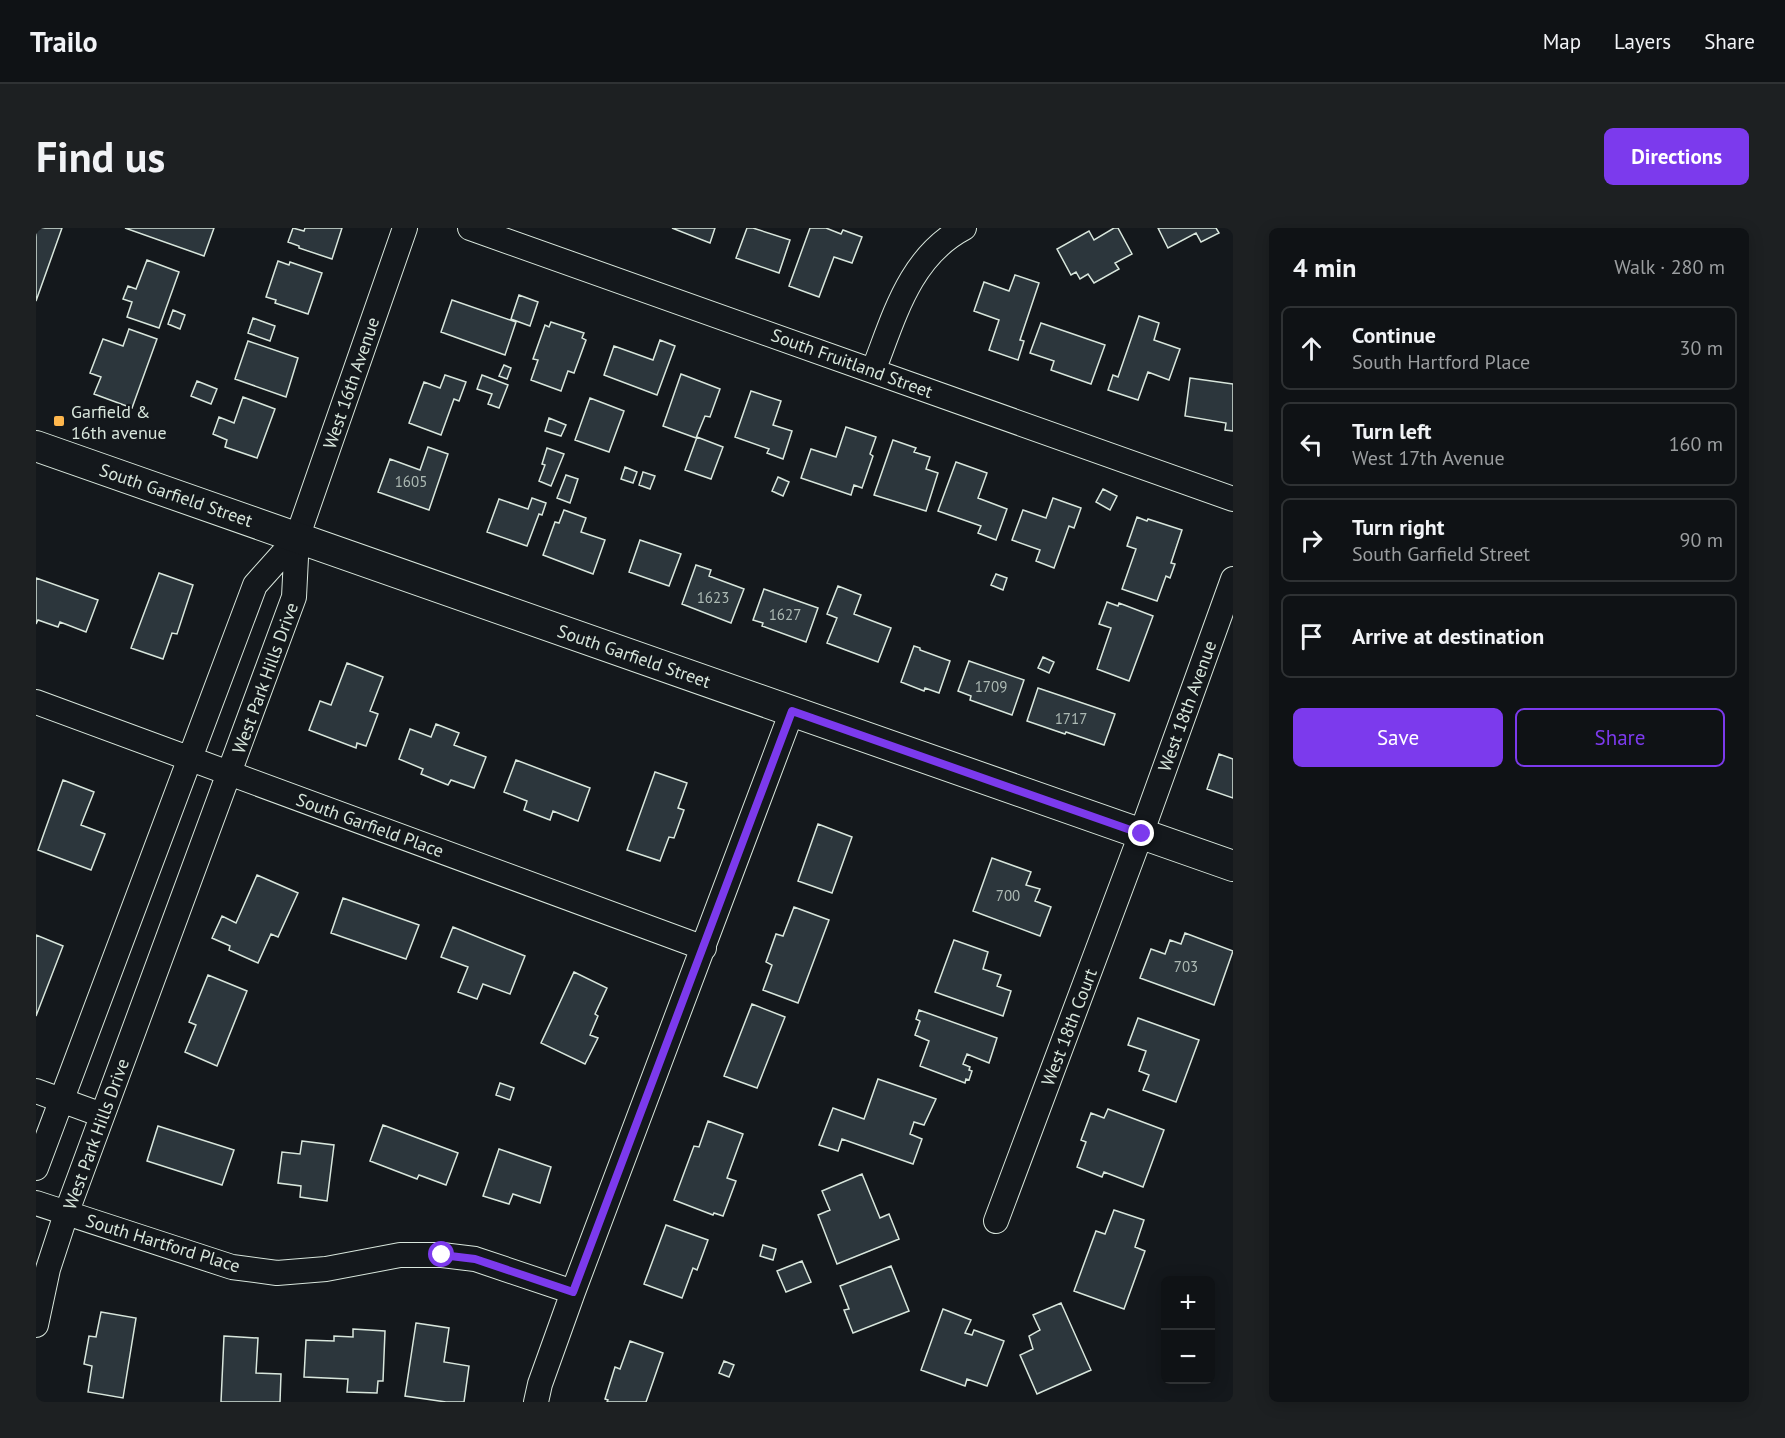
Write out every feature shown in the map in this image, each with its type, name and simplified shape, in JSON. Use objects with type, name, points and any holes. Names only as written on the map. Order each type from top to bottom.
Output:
[{"type":"street","name":"West 16th Avenue","points":[[297,538],[405,228]]},
{"type":"street","name":"South Fruitland Street","points":[[470,228],[1233,499]]},
{"type":"street","points":[[873,371],[904,291],[915,272],[931,252],[964,228]]},
{"type":"street","name":"South Garfield Street","points":[[36,446],[1233,866]]},
{"type":"street","points":[[36,1168],[255,585],[297,538]]},
{"type":"street","name":"West Park Hills Drive","points":[[36,1325],[48,1269],[66,1214],[294,597],[297,538]]},
{"type":"street","name":"West 18th Avenue","points":[[1142,834],[1233,579]]},
{"type":"street","name":"South Garfield Place","points":[[36,702],[704,948]]},
{"type":"street","points":[[536,1402],[540,1384],[573,1292],[792,711]]},
{"type":"street","name":"West 18th Court","points":[[996,1221],[1142,834]]},
{"type":"street","points":[[36,1091],[102,1115]]},
{"type":"street","name":"South Hartford Place","points":[[36,1203],[232,1267],[277,1273],[326,1269],[400,1255],[442,1255],[475,1259],[573,1292]]},
{"type":"building","points":[[36,228],[62,228],[36,301]]},
{"type":"building","points":[[125,228],[214,228],[204,256]]},
{"type":"building","points":[[293,228],[304,231],[305,228],[342,228],[332,259],[288,242]]},
{"type":"building","points":[[672,228],[715,228],[710,243]]},
{"type":"building","points":[[747,228],[790,240],[779,273],[736,258]]},
{"type":"building","points":[[810,228],[826,228],[841,234],[843,230],[862,237],[852,263],[834,257],[819,297],[789,286]]},
{"type":"building","points":[[1118,228],[1132,254],[1115,263],[1119,269],[1094,283],[1088,274],[1080,279],[1076,272],[1071,275],[1057,249],[1089,231],[1094,240]]},
{"type":"building","points":[[1158,228],[1216,228],[1219,233],[1201,242],[1196,233],[1168,248]]},
{"type":"building","points":[[147,260],[179,272],[159,328],[127,317],[132,302],[123,299],[128,286],[136,289]]},
{"type":"building","points":[[278,261],[289,265],[290,262],[322,273],[308,314],[275,303],[276,300],[266,297]]},
{"type":"building","points":[[1015,275],[1039,283],[1020,340],[1024,341],[1018,360],[989,350],[999,320],[974,311],[984,282],[1009,291]]},
{"type":"building","points":[[519,295],[538,302],[530,326],[511,319]]},
{"type":"building","points":[[452,300],[516,322],[505,355],[441,332]]},
{"type":"building","points":[[173,310],[185,315],[180,329],[168,324]]},
{"type":"building","points":[[1139,316],[1159,323],[1154,340],[1180,349],[1169,380],[1148,372],[1138,400],[1108,390],[1113,375],[1118,377]]},
{"type":"building","points":[[253,318],[275,326],[270,341],[248,333]]},
{"type":"building","points":[[551,322],[584,333],[582,338],[586,340],[574,373],[568,371],[561,391],[531,380],[538,360],[533,359],[545,325],[549,327]]},
{"type":"building","points":[[1041,323],[1105,345],[1091,384],[1051,370],[1054,361],[1030,353]]},
{"type":"building","points":[[129,329],[157,339],[132,408],[94,394],[101,377],[90,373],[103,339],[123,346]]},
{"type":"building","points":[[660,340],[675,346],[657,395],[604,375],[614,346],[653,360]]},
{"type":"building","points":[[248,341],[298,358],[286,397],[235,379]]},
{"type":"building","points":[[504,365],[511,368],[507,379],[499,376]]},
{"type":"building","points":[[681,374],[720,389],[710,417],[705,416],[696,438],[663,426]]},
{"type":"building","points":[[445,375],[466,382],[459,401],[454,399],[441,435],[409,423],[424,382],[440,388]]},
{"type":"building","points":[[482,375],[508,385],[499,408],[488,404],[492,394],[477,389]]},
{"type":"building","points":[[1190,378],[1233,384],[1233,431],[1225,430],[1226,423],[1185,416]]},
{"type":"building","points":[[197,381],[217,389],[211,404],[191,396]]},
{"type":"building","points":[[751,391],[781,401],[773,425],[792,431],[783,459],[767,453],[769,449],[735,437]]},
{"type":"building","points":[[243,397],[275,409],[257,458],[225,447],[227,440],[213,434],[219,417],[234,423]]},
{"type":"building","points":[[590,398],[624,411],[609,452],[575,440]]},
{"type":"building","points":[[549,418],[566,425],[561,436],[545,431]]},
{"type":"building","points":[[846,427],[876,437],[870,454],[873,456],[862,488],[854,485],[851,495],[801,478],[811,449],[836,457]]},
{"type":"building","points":[[697,437],[723,447],[711,479],[685,470]]},
{"type":"building","points":[[893,440],[916,448],[914,452],[930,457],[926,469],[938,473],[926,511],[874,495]]},
{"type":"building","points":[[428,447],[448,454],[429,510],[378,492],[390,459],[420,470]]},
{"type":"building","points":[[547,448],[564,454],[551,486],[539,481],[545,465],[542,464]]},
{"type":"building","points":[[956,462],[987,473],[978,498],[1007,509],[996,540],[978,533],[981,526],[938,511]]},
{"type":"building","points":[[625,467],[637,472],[633,483],[621,479]]},
{"type":"building","points":[[643,472],[655,476],[650,489],[639,485]]},
{"type":"building","points":[[566,475],[578,479],[570,503],[557,498]]},
{"type":"building","points":[[778,477],[789,482],[783,496],[772,491]]},
{"type":"building","points":[[1103,489],[1117,496],[1110,510],[1096,502]]},
{"type":"building","points":[[532,498],[546,503],[542,515],[539,514],[527,546],[487,532],[499,499],[528,509]]},
{"type":"building","points":[[1053,498],[1081,508],[1074,528],[1069,526],[1054,568],[1036,561],[1040,550],[1012,540],[1023,510],[1046,518]]},
{"type":"building","points":[[564,510],[586,518],[581,532],[605,540],[593,574],[543,555],[555,522],[559,523]]},
{"type":"building","points":[[1137,517],[1182,530],[1171,563],[1175,564],[1170,578],[1166,576],[1157,601],[1122,589],[1136,549],[1127,546]]},
{"type":"building","points":[[640,540],[681,554],[669,586],[629,572]]},
{"type":"building","points":[[696,565],[711,570],[709,576],[744,589],[731,623],[682,604]]},
{"type":"building","points":[[159,573],[193,585],[177,634],[172,633],[163,659],[131,648]]},
{"type":"building","points":[[996,574],[1007,578],[1003,590],[991,585]]},
{"type":"building","points":[[36,578],[98,600],[86,632],[60,622],[58,627],[38,620],[36,624]]},
{"type":"building","points":[[838,586],[861,595],[854,614],[891,628],[878,662],[827,643],[837,618],[827,614]]},
{"type":"building","points":[[764,589],[818,608],[806,642],[762,626],[763,623],[753,620]]},
{"type":"building","points":[[1107,602],[1118,606],[1119,603],[1153,616],[1129,681],[1097,669],[1111,628],[1099,624]]},
{"type":"building","points":[[914,646],[950,661],[939,693],[925,688],[924,691],[901,682]]},
{"type":"building","points":[[1043,657],[1054,662],[1049,673],[1038,668]]},
{"type":"building","points":[[969,661],[1024,680],[1012,715],[970,700],[971,696],[958,691]]},
{"type":"building","points":[[347,663],[383,677],[370,711],[378,714],[366,746],[357,743],[356,748],[309,730],[320,701],[331,705]]},
{"type":"building","points":[[1038,688],[1115,714],[1104,745],[1027,721]]},
{"type":"building","points":[[436,724],[459,733],[454,745],[486,757],[474,788],[451,780],[448,785],[421,774],[423,769],[399,759],[410,729],[431,737]]},
{"type":"building","points":[[1219,754],[1233,759],[1233,798],[1207,789]]},
{"type":"building","points":[[516,760],[590,788],[578,821],[553,811],[550,820],[524,810],[527,801],[504,792]]},
{"type":"building","points":[[655,772],[687,783],[678,808],[684,810],[674,838],[669,837],[660,861],[627,850]]},
{"type":"building","points":[[63,780],[94,792],[81,825],[105,834],[91,870],[38,850]]},
{"type":"building","points":[[818,824],[852,837],[832,893],[798,881]]},
{"type":"building","points":[[992,858],[1031,872],[1026,885],[1040,889],[1035,901],[1051,907],[1040,936],[973,911]]},
{"type":"building","points":[[257,875],[298,893],[278,937],[271,934],[258,963],[229,950],[230,946],[212,938],[222,916],[236,923]]},
{"type":"building","points":[[343,898],[419,925],[406,959],[331,933]]},
{"type":"building","points":[[794,907],[829,920],[798,1003],[763,990],[772,965],[766,962],[776,934],[783,936]]},
{"type":"building","points":[[453,927],[525,956],[510,994],[483,984],[477,999],[458,992],[468,967],[441,957]]},
{"type":"building","points":[[1185,933],[1233,951],[1214,1005],[1140,978],[1151,949],[1165,954],[1170,940],[1181,944]]},
{"type":"building","points":[[36,935],[63,946],[36,1016]]},
{"type":"building","points":[[954,940],[988,952],[983,969],[1001,975],[997,986],[1011,991],[1003,1016],[935,992]]},
{"type":"building","points":[[574,972],[607,988],[595,1014],[598,1016],[590,1035],[598,1038],[585,1064],[541,1043]]},
{"type":"building","points":[[208,975],[247,991],[217,1066],[185,1052],[196,1025],[189,1022]]},
{"type":"building","points":[[752,1004],[785,1017],[757,1088],[724,1076]]},
{"type":"building","points":[[919,1010],[997,1038],[989,1063],[967,1054],[963,1064],[970,1067],[969,1070],[972,1071],[969,1080],[966,1079],[965,1083],[920,1066],[929,1041],[915,1035],[920,1021],[916,1019]]},
{"type":"building","points":[[1138,1018],[1199,1040],[1176,1102],[1143,1090],[1149,1075],[1139,1071],[1146,1051],[1128,1045]]},
{"type":"building","points":[[878,1079],[936,1099],[924,1125],[914,1122],[910,1134],[922,1139],[913,1164],[842,1139],[838,1151],[819,1145],[833,1108],[864,1119]]},
{"type":"building","points":[[500,1083],[514,1088],[510,1100],[496,1095]]},
{"type":"building","points":[[1108,1109],[1164,1130],[1143,1187],[1104,1172],[1102,1177],[1077,1167],[1086,1142],[1081,1140],[1091,1113],[1104,1118]]},
{"type":"building","points":[[708,1121],[743,1134],[727,1178],[736,1181],[723,1216],[714,1213],[713,1215],[674,1200],[694,1146],[699,1147]]},
{"type":"building","points":[[383,1125],[458,1153],[446,1185],[419,1175],[417,1179],[370,1161]]},
{"type":"building","points":[[158,1126],[234,1150],[222,1185],[147,1161]]},
{"type":"building","points":[[302,1141],[334,1145],[327,1201],[300,1197],[301,1186],[278,1183],[282,1152],[300,1154]]},
{"type":"building","points":[[499,1149],[551,1167],[540,1203],[513,1194],[509,1204],[483,1196]]},
{"type":"building","points":[[862,1174],[880,1218],[889,1214],[899,1239],[837,1264],[818,1215],[830,1210],[822,1191]]},
{"type":"building","points":[[1114,1210],[1144,1220],[1135,1247],[1145,1251],[1124,1309],[1074,1291],[1096,1231],[1105,1234]]},
{"type":"building","points":[[666,1225],[708,1240],[697,1270],[693,1268],[682,1298],[644,1284]]},
{"type":"building","points":[[763,1245],[776,1249],[773,1260],[760,1256]]},
{"type":"building","points":[[802,1261],[811,1282],[786,1292],[777,1271]]},
{"type":"building","points":[[891,1266],[909,1311],[853,1333],[844,1310],[849,1309],[840,1286]]},
{"type":"building","points":[[1061,1303],[1091,1370],[1037,1394],[1020,1355],[1033,1349],[1029,1336],[1040,1330],[1033,1315]]},
{"type":"building","points":[[943,1309],[971,1320],[965,1333],[972,1335],[974,1330],[1004,1341],[987,1386],[967,1379],[965,1386],[921,1370]]},
{"type":"building","points":[[101,1312],[136,1318],[123,1398],[88,1392],[92,1366],[84,1364],[89,1336],[96,1337]]},
{"type":"building","points":[[416,1323],[449,1328],[444,1362],[469,1366],[464,1402],[446,1402],[405,1396]]},
{"type":"building","points":[[353,1329],[385,1331],[383,1381],[378,1381],[377,1393],[347,1392],[348,1379],[304,1377],[306,1340],[334,1341],[334,1336],[353,1337]]},
{"type":"building","points":[[224,1336],[258,1338],[256,1373],[281,1374],[280,1402],[221,1402]]},
{"type":"building","points":[[630,1341],[663,1353],[646,1402],[607,1402],[608,1400],[605,1399],[615,1367],[620,1369]]},
{"type":"building","points":[[724,1361],[734,1365],[729,1377],[719,1373]]},
{"type":"place","name":"Garfield & 16th avenue","points":[[59,421]]},
{"type":"route","points":[[442,1255],[475,1259],[573,1292],[792,711],[1142,834]]}]
